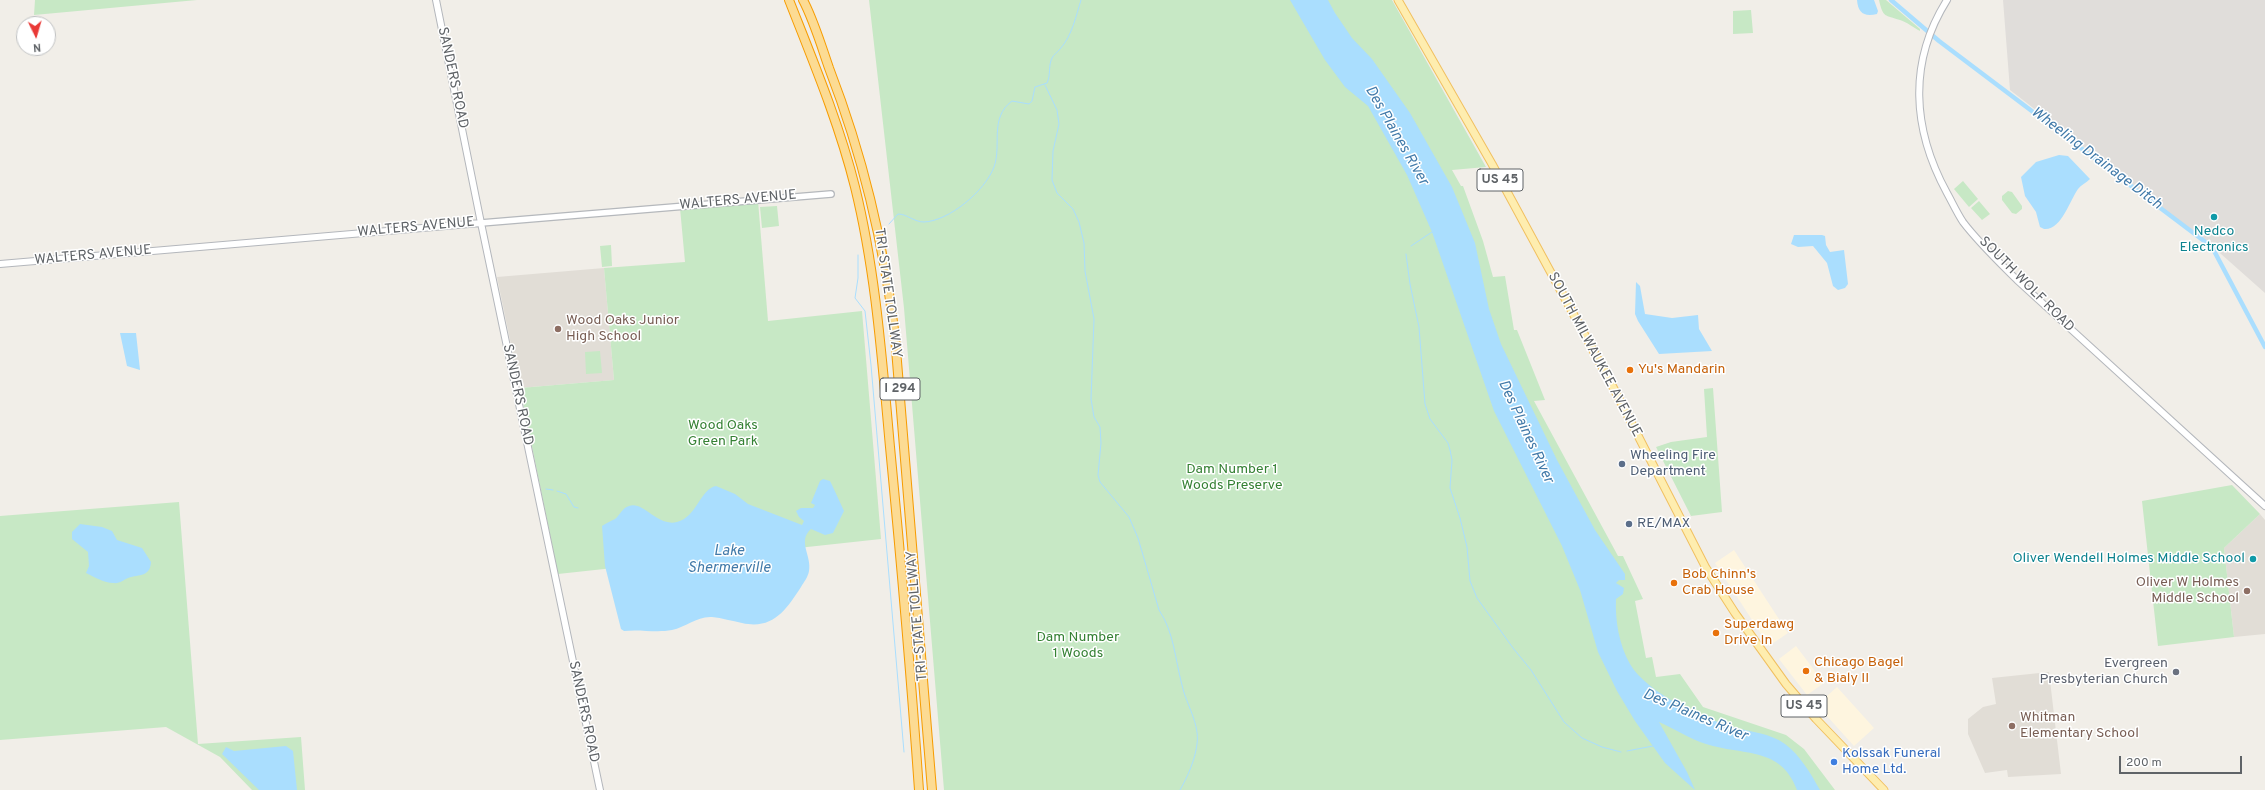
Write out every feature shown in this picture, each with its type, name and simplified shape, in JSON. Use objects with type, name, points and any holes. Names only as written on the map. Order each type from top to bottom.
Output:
[{"type":"highway","name":"TRI-STATE TOLLWAY","points":[[789,0],[831,109],[845,153],[855,187],[874,286],[881,338],[906,614],[919,790]]},
{"type":"highway","name":"TRI-STATE TOLLWAY","points":[[803,0],[845,109],[864,169],[889,284],[896,337],[932,790]]},
{"type":"main road","name":"SANDERS ROAD","points":[[436,0],[481,223],[600,790]]},
{"type":"main road","name":"SOUTH MILWAUKEE AVENUE","points":[[1398,0],[1495,170],[1614,390],[1706,568],[1735,614],[1786,684],[1816,719],[1884,790]]},
{"type":"main road","name":"SOUTH WOLF ROAD","points":[[1947,0],[1935,19],[1927,40],[1920,77],[1922,129],[1938,176],[1963,220],[1989,252],[2017,280],[2265,506]]},
{"type":"main road","name":"WALTERS AVENUE","points":[[0,264],[481,223]]},
{"type":"street","name":"WALTERS AVENUE","points":[[481,223],[831,194]]},
{"type":"shaded area","points":[[2003,0],[2265,0],[2265,293],[2212,246],[2010,90]]},
{"type":"shaded area","name":"Wood Oaks Junior High School","points":[[604,268],[614,380],[520,388],[497,277]]},
{"type":"shaded area","name":"Oliver W Holmes Middle School","points":[[2260,514],[2265,520],[2265,634],[2234,637],[2224,548]]},
{"type":"shaded area","points":[[1734,550],[1788,633],[1769,646],[1715,563]]},
{"type":"shaded area","points":[[1796,646],[1824,683],[1807,695],[1779,659]]},
{"type":"shaded area","name":"Whitman Elementary School","points":[[2049,672],[2061,774],[2008,777],[2007,770],[1985,773],[1968,734],[1968,719],[1983,707],[1996,704],[1992,678]]},
{"type":"shaded area","points":[[1837,687],[1874,728],[1854,746],[1817,705]]},
{"type":"green space","points":[[35,0],[197,0],[34,15]]},
{"type":"green space","name":"Dam Number 1 Woods Preserve","points":[[869,0],[1392,0],[1486,167],[1452,170],[1461,186],[1463,186],[1483,241],[1493,277],[1505,276],[1514,330],[1517,330],[1545,400],[1534,401],[1618,556],[1623,556],[1643,599],[1635,601],[1646,658],[1652,657],[1656,677],[1680,674],[1703,707],[1786,735],[1804,749],[1835,790],[944,790],[904,308]]},
{"type":"green space","points":[[1879,0],[1886,0],[1920,29],[1920,31],[1903,21],[1885,15]]},
{"type":"green space","points":[[1751,10],[1753,33],[1733,34],[1733,11]]},
{"type":"green space","points":[[1963,181],[1978,199],[1969,207],[1954,189]]},
{"type":"green space","points":[[2008,191],[2012,192],[2022,206],[2022,209],[2016,214],[2012,213],[2002,200],[2002,196]]},
{"type":"green space","name":"Wood Oaks Green Park","points":[[758,201],[768,321],[862,311],[881,539],[558,574],[520,388],[614,380],[604,268],[685,262],[680,208]]},
{"type":"green space","points":[[1979,201],[1990,214],[1982,220],[1971,208]]},
{"type":"green space","points":[[777,206],[779,226],[762,228],[760,207]]},
{"type":"green space","points":[[611,245],[612,266],[602,267],[600,246]]},
{"type":"green space","points":[[600,351],[602,373],[586,374],[585,352]]},
{"type":"green space","points":[[1713,388],[1722,512],[1691,516],[1656,447],[1671,442],[1707,437],[1704,389]]},
{"type":"green space","points":[[2232,485],[2260,514],[2224,548],[2234,637],[2158,646],[2142,501]]},
{"type":"green space","points":[[179,502],[198,744],[301,737],[305,790],[252,790],[220,757],[166,727],[0,740],[0,516]]},
{"type":"water","name":"Des Plaines River","points":[[1290,0],[1328,0],[1352,38],[1372,59],[1410,113],[1452,187],[1475,243],[1489,309],[1501,344],[1557,460],[1595,530],[1625,574],[1625,580],[1619,580],[1616,583],[1624,588],[1623,594],[1616,599],[1616,615],[1620,641],[1630,664],[1638,675],[1649,685],[1691,711],[1720,723],[1760,733],[1779,740],[1790,748],[1800,759],[1820,790],[1797,790],[1790,776],[1781,766],[1771,759],[1747,752],[1720,748],[1706,744],[1659,722],[1687,772],[1695,790],[1665,763],[1635,721],[1617,691],[1598,652],[1580,590],[1562,546],[1494,411],[1432,232],[1407,175],[1368,106],[1345,87],[1325,60]]},
{"type":"water","points":[[1857,0],[1874,0],[1878,11],[1877,14],[1869,15],[1862,13]]},
{"type":"water","points":[[2059,155],[2068,156],[2090,179],[2078,189],[2060,220],[2050,228],[2044,229],[2040,227],[2036,212],[2025,196],[2021,177],[2036,162]]},
{"type":"water","points":[[1794,235],[1822,235],[1825,236],[1826,245],[1830,252],[1844,250],[1848,284],[1845,288],[1838,290],[1833,286],[1827,263],[1813,246],[1798,247],[1791,244]]},
{"type":"water","points":[[1636,282],[1640,286],[1645,314],[1672,318],[1698,315],[1699,329],[1712,351],[1659,354],[1635,314]]},
{"type":"water","points":[[120,333],[136,333],[140,370],[127,366]]},
{"type":"water","name":"Lake Shermerville","points":[[823,479],[830,481],[844,511],[833,533],[825,535],[811,529],[807,534],[805,544],[809,560],[808,575],[790,603],[778,616],[762,624],[742,623],[716,617],[707,617],[672,630],[624,631],[621,629],[605,566],[602,526],[615,519],[625,508],[635,505],[663,521],[670,523],[677,522],[689,515],[706,492],[716,486],[735,494],[748,504],[802,525],[804,521],[799,517],[796,511],[801,508],[813,508],[815,505],[811,503],[820,481]]},
{"type":"water","points":[[80,524],[102,527],[112,531],[117,540],[142,548],[151,562],[149,570],[144,574],[115,583],[103,581],[86,573],[89,566],[88,552],[72,539],[72,532]]},
{"type":"water","points":[[286,746],[293,751],[297,790],[259,790],[222,754],[226,747],[234,751]]},
{"type":"waterway","points":[[889,224],[898,214],[924,222],[944,216],[965,203],[983,186],[994,167],[997,150],[998,124],[1001,115],[1012,101],[1029,104],[1032,101],[1035,87],[1047,83],[1052,58],[1068,38],[1081,0]]},
{"type":"waterway","name":"Wheeling Drainage Ditch","points":[[1891,0],[1939,41],[2212,247],[2265,347]]},
{"type":"waterway","points":[[1045,85],[1057,110],[1059,124],[1053,151],[1052,180],[1057,193],[1073,209],[1079,222],[1084,243],[1085,271],[1094,319],[1091,399],[1094,417],[1100,427],[1101,443],[1098,475],[1100,482],[1129,517],[1138,538],[1159,610],[1168,627],[1174,646],[1184,692],[1195,722],[1197,737],[1195,756],[1180,790]]},
{"type":"waterway","points":[[1411,246],[1432,232]]},
{"type":"waterway","points":[[1406,254],[1410,284],[1419,327],[1425,404],[1430,419],[1448,443],[1450,450],[1452,460],[1450,488],[1460,518],[1467,547],[1470,581],[1477,598],[1513,648],[1531,670],[1564,722],[1582,738],[1602,747],[1621,752]]},
{"type":"waterway","points":[[858,255],[858,278],[855,298],[865,311],[871,365],[904,752]]},
{"type":"waterway","points":[[546,489],[553,490]]},
{"type":"waterway","points":[[557,491],[566,494],[574,507],[578,508]]},
{"type":"waterway","points":[[1627,751],[1653,746]]},
{"type":"place","name":"Nedco Electronics","points":[[2214,217]]},
{"type":"place","name":"Wood Oaks Junior High School","points":[[558,329]]},
{"type":"place","name":"Yu's Mandarin","points":[[1630,370]]},
{"type":"place","name":"Wheeling Fire Department","points":[[1622,464]]},
{"type":"place","name":"RE/MAX","points":[[1629,524]]},
{"type":"place","name":"Oliver Wendell Holmes Middle School","points":[[2253,559]]},
{"type":"place","name":"Bob Chinn's Crab House","points":[[1674,583]]},
{"type":"place","name":"Oliver W Holmes Middle School","points":[[2247,591]]},
{"type":"place","name":"Superdawg Drive In","points":[[1716,633]]},
{"type":"place","name":"Chicago Bagel & Bialy II","points":[[1806,671]]},
{"type":"place","name":"Evergreen Presbyterian Church","points":[[2176,672]]},
{"type":"place","name":"Whitman Elementary School","points":[[2012,726]]},
{"type":"place","name":"Kolssak Funeral Home Ltd.","points":[[1834,762]]},
{"type":"park label","name":"Dam Number 1 Woods","points":[[1078,646]]}]
